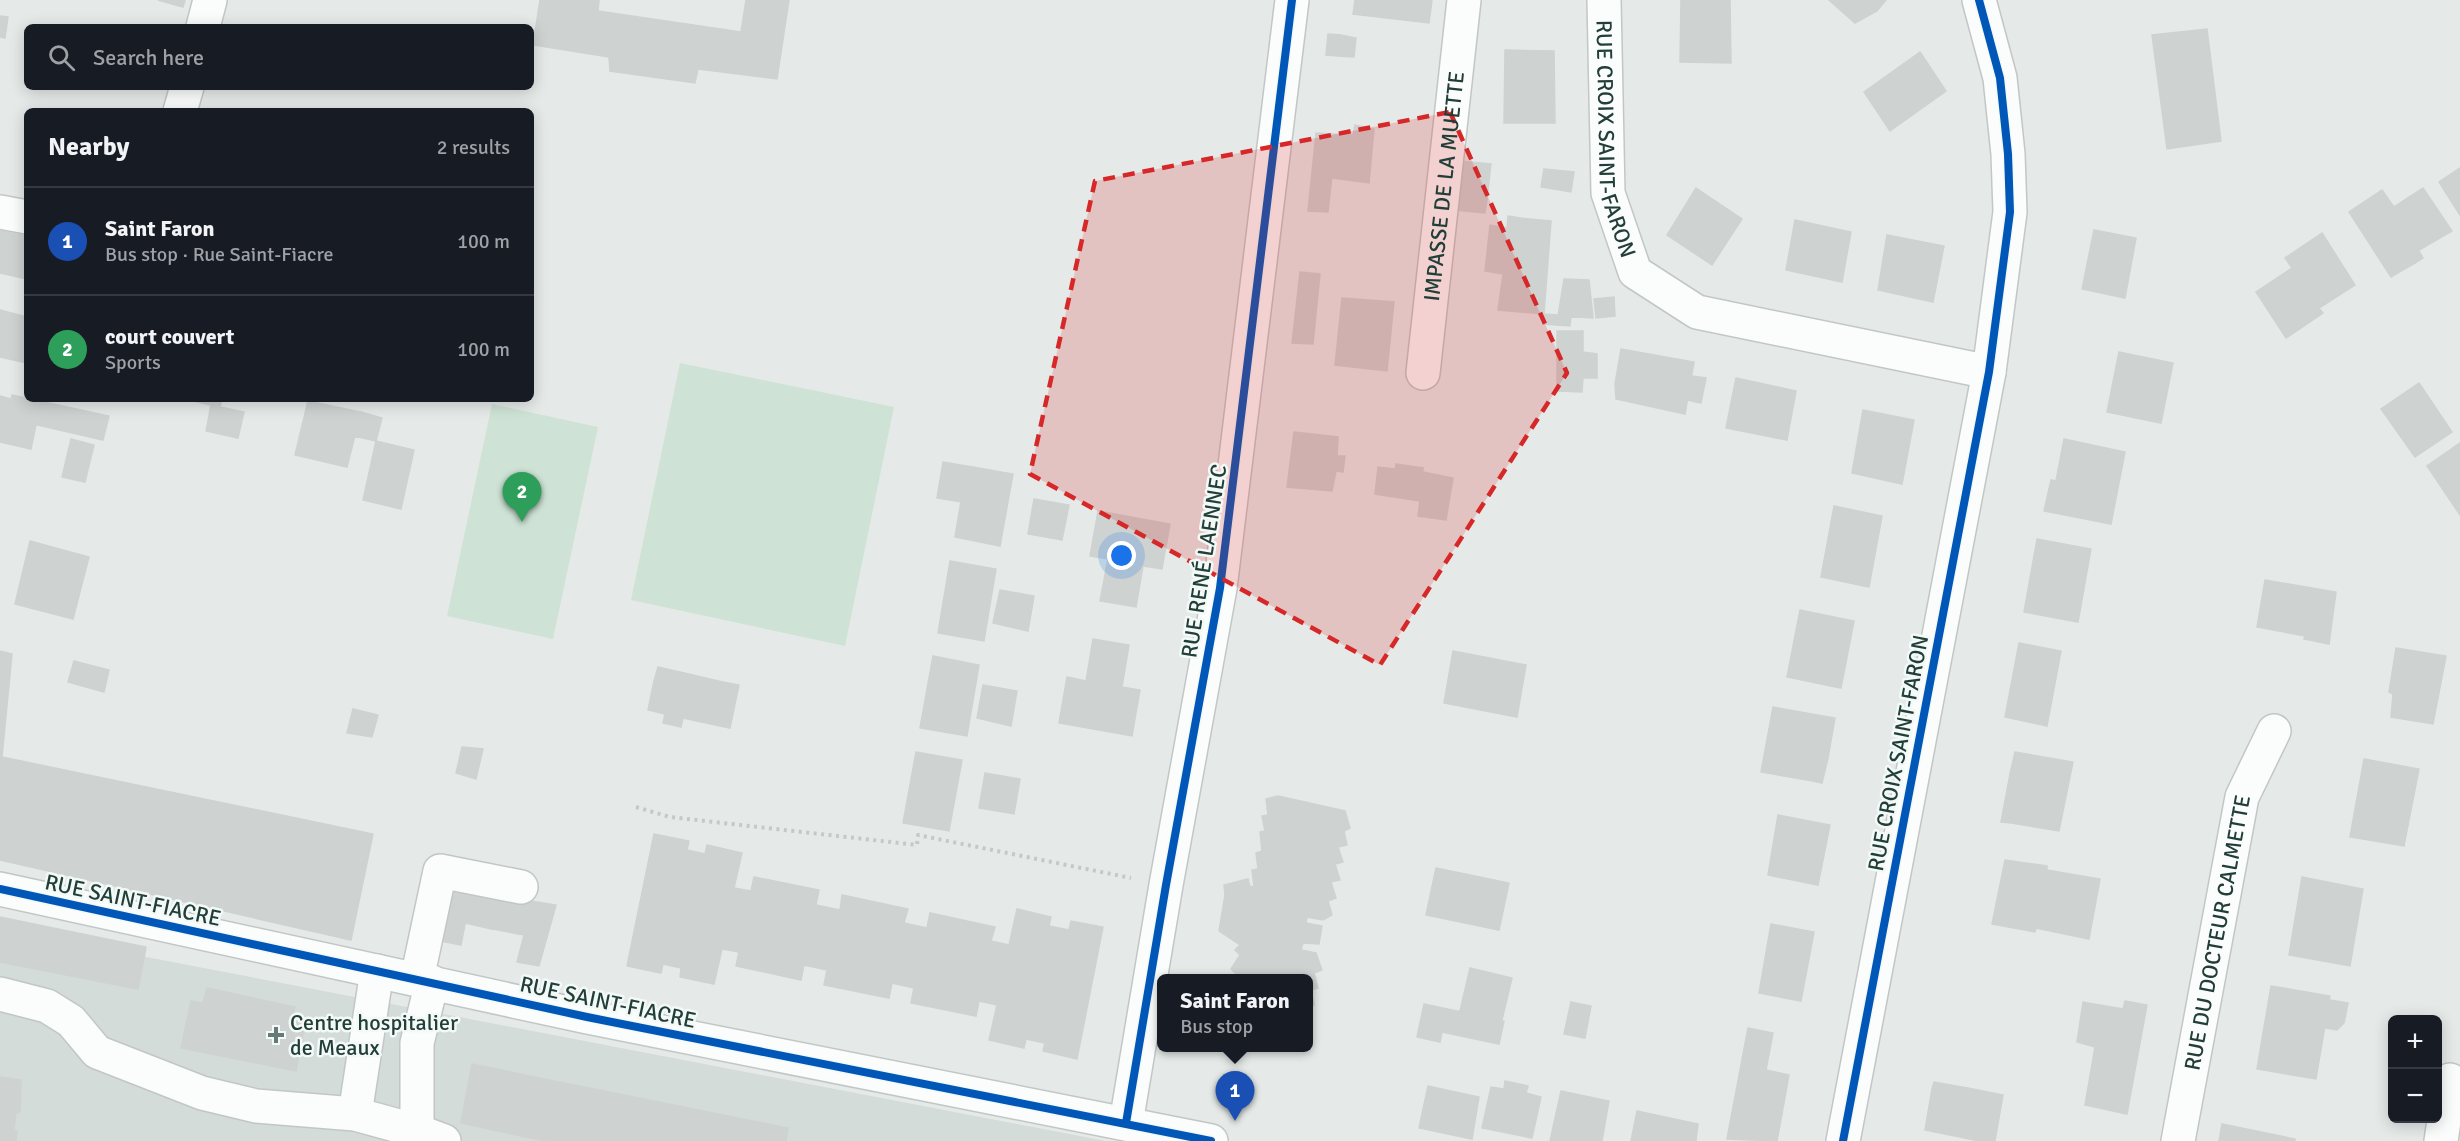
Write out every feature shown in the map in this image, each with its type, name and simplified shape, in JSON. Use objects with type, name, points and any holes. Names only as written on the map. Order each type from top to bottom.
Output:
[{"type":"street","points":[[204,24],[210,0]]},
{"type":"street","name":"RUE RENÉ LAENNEC","points":[[1126,1123],[1166,885],[1222,577],[1292,0]]},
{"type":"street","name":"IMPASSE DE LA MUETTE","points":[[1423,373],[1464,0]]},
{"type":"street","name":"RUE CROIX SAINT-FARON","points":[[1604,0],[1608,193],[1635,272],[1697,312],[1989,372],[1843,1141]]},
{"type":"street","points":[[1979,0],[2000,78],[2008,154],[2010,213],[1989,372]]},
{"type":"street","points":[[181,108],[185,90]]},
{"type":"street","points":[[0,212],[24,216]]},
{"type":"street","name":"RUE DU DOCTEUR CALMETTE","points":[[2178,1141],[2242,797],[2274,731]]},
{"type":"street","points":[[0,994],[47,1006],[71,1021],[97,1052],[202,1093],[256,1106],[355,1114],[430,1136],[417,1043],[440,871],[521,887]]},
{"type":"street","name":"RUE SAINT-FIACRE","points":[[0,889],[587,1017],[1126,1123],[1160,1136],[1211,1141]]},
{"type":"street","points":[[355,1114],[377,971]]},
{"type":"street","points":[[2441,1141],[2450,1080]]},
{"type":"path","points":[[636,807],[670,817],[917,846],[918,835],[1166,885]]},
{"type":"highlighted area","points":[[1450,112],[1567,373],[1380,665],[1030,474],[1095,181]]},
{"type":"shaded area","name":"Centre hospitalier de Meaux","points":[[0,929],[1106,1141],[0,1141]]},
{"type":"green space","points":[[680,363],[894,407],[845,646],[631,600]]},
{"type":"green space","points":[[492,404],[598,427],[553,639],[447,616]]},
{"type":"building","points":[[158,0],[185,0],[183,7]]},
{"type":"building","points":[[540,0],[599,0],[598,11],[741,32],[746,0],[789,0],[777,79],[698,69],[695,83],[610,71],[609,57],[534,45]]},
{"type":"building","points":[[1355,0],[1432,0],[1429,23],[1353,14]]},
{"type":"building","points":[[1681,0],[1730,0],[1731,63],[1680,62]]},
{"type":"building","points":[[1829,0],[1886,0],[1877,11],[1855,23]]},
{"type":"building","points":[[0,16],[8,17],[5,38],[0,37]]},
{"type":"building","points":[[2207,29],[2221,141],[2167,149],[2152,35]]},
{"type":"building","points":[[1328,34],[1341,35],[1338,56],[1326,55]]},
{"type":"building","points":[[1341,35],[1356,38],[1354,57],[1338,56]]},
{"type":"building","points":[[1505,50],[1554,51],[1555,123],[1504,123]]},
{"type":"building","points":[[1920,52],[1946,91],[1890,131],[1864,92]]},
{"type":"building","points":[[1355,125],[1374,129],[1369,183],[1332,176],[1328,212],[1308,211],[1316,133],[1353,135]]},
{"type":"building","points":[[1459,161],[1491,164],[1489,181],[1457,178]]},
{"type":"building","points":[[2460,168],[2460,215],[2439,182]]},
{"type":"building","points":[[1544,169],[1574,172],[1571,192],[1541,187]]},
{"type":"building","points":[[1457,178],[1489,181],[1487,200],[1455,197]]},
{"type":"building","points":[[1696,188],[1742,219],[1712,265],[1667,235]]},
{"type":"building","points":[[2423,188],[2452,231],[2409,256],[2415,263],[2391,277],[2360,229]]},
{"type":"building","points":[[2382,190],[2394,207],[2360,229],[2349,212]]},
{"type":"building","points":[[1455,197],[1487,200],[1485,213],[1454,210]]},
{"type":"building","points":[[1508,216],[1520,218],[1519,230],[1507,228]]},
{"type":"building","points":[[1520,218],[1551,221],[1544,314],[1498,310],[1503,274],[1485,271],[1490,225],[1519,230]]},
{"type":"building","points":[[1795,220],[1851,232],[1842,282],[1786,270]]},
{"type":"building","points":[[2094,230],[2136,238],[2125,298],[2082,289]]},
{"type":"building","points":[[0,231],[24,235],[24,278],[0,273]]},
{"type":"building","points":[[2322,233],[2355,285],[2319,308],[2323,313],[2286,338],[2256,292],[2292,268],[2285,258]]},
{"type":"building","points":[[1887,235],[1944,246],[1933,302],[1878,290]]},
{"type":"building","points":[[2419,251],[2423,258],[2415,263],[2409,256]]},
{"type":"building","points":[[1300,272],[1320,274],[1313,344],[1292,343]]},
{"type":"building","points":[[1564,279],[1589,280],[1593,318],[1558,316]]},
{"type":"building","points":[[1614,297],[1615,316],[1596,318],[1594,299]]},
{"type":"building","points":[[1342,298],[1394,302],[1387,371],[1335,365]]},
{"type":"building","points":[[0,310],[24,316],[24,362],[0,357]]},
{"type":"building","points":[[1544,314],[1571,316],[1570,326],[1543,324]]},
{"type":"building","points":[[1557,331],[1583,331],[1583,352],[1597,354],[1597,378],[1583,378],[1582,392],[1557,391]]},
{"type":"building","points":[[1621,349],[1694,362],[1685,414],[1616,399],[1615,384]]},
{"type":"building","points":[[2119,352],[2173,363],[2161,423],[2107,412]]},
{"type":"building","points":[[1692,376],[1706,378],[1701,403],[1687,400]]},
{"type":"building","points":[[1736,378],[1796,391],[1787,440],[1726,428]]},
{"type":"building","points":[[2419,383],[2452,432],[2415,457],[2381,409]]},
{"type":"building","points":[[12,395],[24,398],[24,402],[44,402],[109,416],[103,440],[7,418]]},
{"type":"building","points":[[0,396],[11,399],[7,418],[0,416]]},
{"type":"building","points":[[212,402],[221,402],[220,407],[211,405]]},
{"type":"building","points":[[308,402],[361,412],[347,467],[295,455]]},
{"type":"building","points":[[211,405],[244,412],[238,438],[206,431]]},
{"type":"building","points":[[1863,410],[1914,420],[1902,484],[1852,473]]},
{"type":"building","points":[[361,412],[382,418],[376,441],[354,436]]},
{"type":"building","points":[[0,416],[36,425],[31,449],[0,442]]},
{"type":"building","points":[[1294,432],[1338,437],[1337,456],[1345,456],[1343,472],[1336,471],[1332,491],[1287,487]]},
{"type":"building","points":[[71,439],[94,445],[85,482],[62,477]]},
{"type":"building","points":[[2064,439],[2125,452],[2111,524],[2044,511],[2051,480],[2056,481]]},
{"type":"building","points":[[376,441],[414,450],[401,509],[363,500]]},
{"type":"building","points":[[2460,443],[2460,515],[2427,466]]},
{"type":"building","points":[[943,462],[967,466],[961,502],[937,498]]},
{"type":"building","points":[[1396,464],[1423,468],[1423,472],[1453,478],[1446,520],[1418,516],[1420,501],[1375,494],[1378,467],[1395,469]]},
{"type":"building","points":[[967,466],[1013,474],[1000,546],[955,537]]},
{"type":"building","points":[[1034,499],[1069,505],[1062,540],[1028,534]]},
{"type":"building","points":[[1834,506],[1882,516],[1869,587],[1821,577]]},
{"type":"building","points":[[1098,511],[1170,524],[1162,569],[1143,566],[1136,607],[1100,601],[1108,559],[1090,556]]},
{"type":"building","points":[[2037,539],[2091,549],[2078,622],[2024,612]]},
{"type":"building","points":[[30,541],[89,557],[73,619],[15,604]]},
{"type":"building","points":[[950,561],[996,569],[984,641],[938,633]]},
{"type":"building","points":[[2265,580],[2336,592],[2329,644],[2304,639],[2305,636],[2257,627]]},
{"type":"building","points":[[1000,590],[1034,596],[1028,631],[993,623]]},
{"type":"building","points":[[1800,610],[1854,621],[1841,688],[1787,677]]},
{"type":"building","points":[[1093,639],[1129,645],[1122,687],[1140,690],[1132,736],[1059,723],[1067,677],[1086,681]]},
{"type":"building","points":[[2019,643],[2061,651],[2047,726],[2005,717]]},
{"type":"building","points":[[2396,648],[2446,656],[2433,724],[2391,717],[2393,694],[2389,692]]},
{"type":"building","points":[[0,651],[12,654],[2,757],[373,834],[351,940],[0,860]]},
{"type":"building","points":[[1453,651],[1526,665],[1517,717],[1444,703]]},
{"type":"building","points":[[933,656],[979,665],[967,736],[920,728]]},
{"type":"building","points":[[74,661],[109,670],[104,692],[68,682]]},
{"type":"building","points":[[658,667],[680,672],[677,686],[654,681]]},
{"type":"building","points":[[680,672],[723,682],[720,695],[736,699],[730,728],[683,718],[681,727],[663,723],[665,714],[648,710],[654,681],[677,686]]},
{"type":"building","points":[[723,682],[739,685],[736,699],[720,695]]},
{"type":"building","points":[[983,685],[1017,691],[1011,726],[977,718]]},
{"type":"building","points":[[1773,707],[1835,718],[1828,758],[1817,755],[1812,781],[1761,772]]},
{"type":"building","points":[[353,709],[378,715],[372,737],[347,733]]},
{"type":"building","points":[[462,747],[483,749],[476,779],[456,773]]},
{"type":"building","points":[[916,752],[962,760],[949,831],[903,823]]},
{"type":"building","points":[[2015,752],[2073,762],[2059,831],[2011,823],[2018,784],[2010,774]]},
{"type":"building","points":[[1817,755],[1828,758],[1822,783],[1812,781]]},
{"type":"building","points":[[2364,759],[2419,769],[2404,846],[2350,837]]},
{"type":"building","points":[[985,773],[1020,779],[1014,814],[979,808]]},
{"type":"building","points":[[2010,774],[2018,784],[2011,823],[2001,822]]},
{"type":"building","points":[[1278,796],[1345,811],[1350,828],[1344,831],[1347,845],[1338,847],[1343,862],[1335,864],[1340,880],[1331,882],[1336,898],[1328,901],[1332,915],[1323,920],[1307,917],[1306,923],[1322,926],[1319,944],[1303,943],[1301,950],[1316,953],[1322,970],[1314,973],[1318,988],[1313,989],[1313,974],[1236,974],[1231,969],[1240,955],[1235,950],[1240,945],[1219,931],[1225,895],[1224,885],[1248,879],[1250,887],[1254,886],[1252,870],[1258,869],[1256,853],[1262,851],[1260,832],[1265,831],[1262,816],[1268,815],[1266,799]]},
{"type":"building","points":[[1778,815],[1830,825],[1818,885],[1768,875]]},
{"type":"building","points":[[654,834],[689,841],[687,850],[705,854],[707,845],[742,853],[734,888],[751,891],[754,877],[819,890],[816,905],[840,910],[842,895],[908,909],[904,923],[927,928],[930,913],[995,927],[991,941],[1009,945],[1017,909],[1051,917],[1049,926],[1069,930],[1071,921],[1103,927],[1077,1059],[1043,1051],[1045,1043],[1026,1039],[1024,1048],[989,1040],[997,1005],[979,1001],[976,1016],[911,1003],[914,988],[892,983],[889,998],[824,985],[827,970],[804,965],[801,980],[736,966],[739,952],[722,949],[714,984],[680,977],[681,968],[663,964],[661,973],[627,966]]},
{"type":"building","points":[[2005,860],[2047,866],[2047,870],[2100,879],[2089,939],[2036,928],[2035,932],[1992,924]]},
{"type":"building","points":[[1436,868],[1509,883],[1499,930],[1426,915]]},
{"type":"building","points":[[2302,877],[2363,889],[2350,966],[2289,955]]},
{"type":"building","points":[[444,882],[472,888],[461,945],[431,939]]},
{"type":"building","points":[[472,888],[499,893],[492,929],[465,923]]},
{"type":"building","points":[[499,893],[525,900],[519,934],[492,929]]},
{"type":"building","points":[[525,900],[556,905],[539,966],[517,962],[524,935],[519,934]]},
{"type":"building","points":[[0,917],[146,947],[138,989],[0,962]]},
{"type":"building","points":[[1771,924],[1814,932],[1801,1001],[1759,993]]},
{"type":"building","points":[[1470,968],[1512,978],[1502,1020],[1460,1011]]},
{"type":"building","points":[[2271,986],[2330,996],[2316,1079],[2257,1069]]},
{"type":"building","points":[[207,988],[295,1007],[292,1021],[305,1024],[296,1071],[181,1048],[191,1001],[203,1003]]},
{"type":"building","points":[[2330,1000],[2348,1003],[2344,1023],[2337,1030],[2325,1028]]},
{"type":"building","points":[[2125,1001],[2147,1005],[2127,1114],[2085,1105],[2095,1047],[2077,1042],[2083,1002],[2123,1009]]},
{"type":"building","points":[[1571,1002],[1591,1006],[1585,1038],[1564,1034]]},
{"type":"building","points":[[1424,1004],[1504,1021],[1499,1044],[1442,1032],[1440,1042],[1417,1037]]},
{"type":"building","points":[[1748,1028],[1773,1033],[1766,1070],[1789,1075],[1777,1141],[1727,1139]]},
{"type":"building","points":[[472,1064],[535,1077],[534,1085],[539,1089],[539,1093],[556,1096],[559,1082],[788,1128],[786,1141],[549,1141],[548,1135],[531,1132],[530,1138],[461,1123]]},
{"type":"building","points":[[0,1077],[21,1080],[20,1112],[16,1113],[14,1129],[17,1132],[16,1141],[0,1141]]},
{"type":"building","points":[[535,1077],[559,1082],[556,1096],[539,1093],[539,1089],[534,1085]]},
{"type":"building","points":[[1505,1081],[1528,1086],[1526,1093],[1541,1097],[1532,1138],[1482,1128],[1491,1087],[1504,1089]]},
{"type":"building","points":[[1934,1082],[1968,1088],[1966,1097],[1932,1089]]},
{"type":"building","points":[[1428,1086],[1479,1097],[1472,1139],[1419,1128]]},
{"type":"building","points":[[1968,1088],[2003,1095],[1995,1141],[1979,1141],[1925,1130],[1932,1089],[1966,1097]]},
{"type":"building","points":[[1561,1091],[1609,1101],[1602,1141],[1550,1141]]},
{"type":"building","points":[[1637,1111],[1698,1124],[1696,1141],[1631,1141]]},
{"type":"building","points":[[2222,1124],[2295,1139],[2295,1141],[2219,1141]]},
{"type":"building","points":[[531,1132],[548,1135],[547,1141],[530,1138]]},
{"type":"cycle path","points":[[1126,1123],[1220,588],[1292,0]]},
{"type":"cycle path","points":[[1843,1141],[1989,372],[2010,212],[2008,154],[2000,78],[1979,0]]},
{"type":"cycle path","points":[[0,889],[587,1017],[1211,1141]]},
{"type":"place","name":"court couvert","points":[[522,522]]},
{"type":"place","name":"Centre hospitalier de Meaux","points":[[276,1035]]},
{"type":"place","name":"Saint Faron","points":[[1235,1121]]}]
